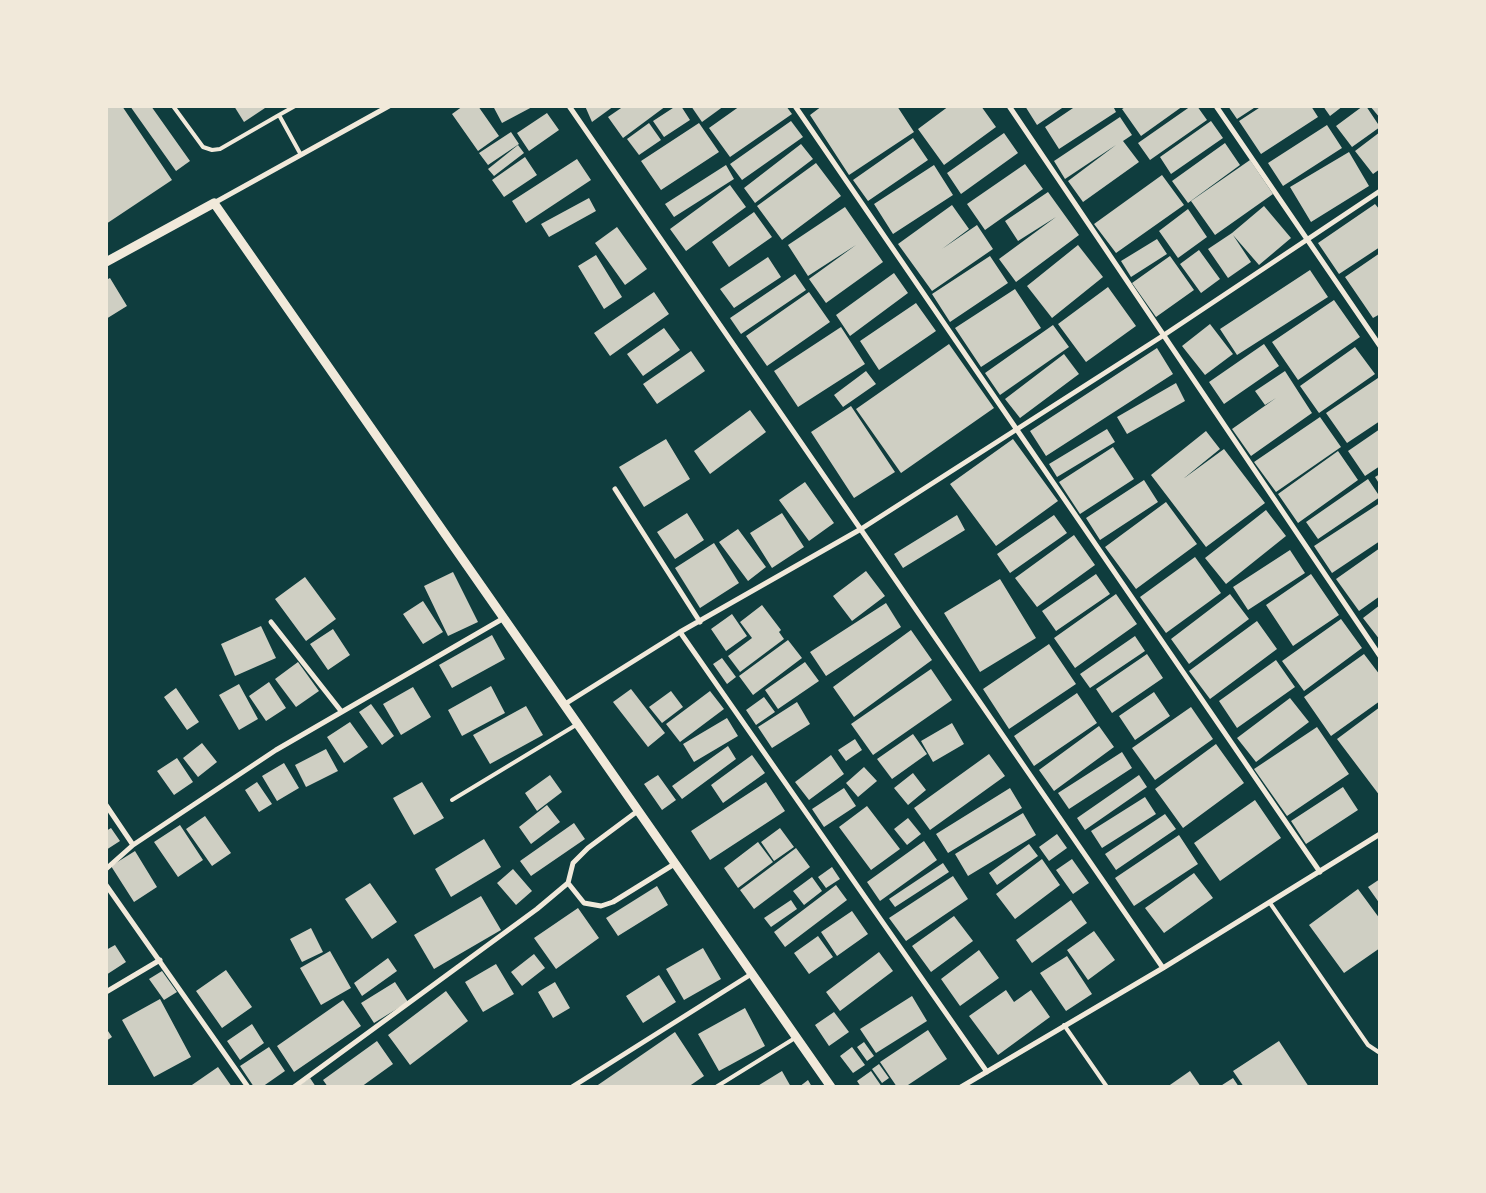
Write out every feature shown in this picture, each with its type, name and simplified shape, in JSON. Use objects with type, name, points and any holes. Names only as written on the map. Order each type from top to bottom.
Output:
[{"type":"street","points":[[106,262],[389,106]]},
{"type":"street","points":[[569,106],[1162,968]]},
{"type":"street","points":[[795,106],[1320,872]]},
{"type":"street","points":[[1009,106],[1380,656]]},
{"type":"street","points":[[1216,106],[1380,346]]},
{"type":"street","points":[[565,704],[680,632],[860,529],[1164,335],[1380,192]]},
{"type":"street","points":[[214,203],[831,1087]]},
{"type":"street","points":[[616,489],[700,622]]},
{"type":"street","points":[[106,869],[133,845],[276,750],[504,618]]},
{"type":"street","points":[[272,622],[341,711]]},
{"type":"street","points":[[680,632],[987,1072]]},
{"type":"street","points":[[106,806],[133,845]]},
{"type":"street","points":[[294,1087],[537,909],[568,884],[573,863],[588,848],[639,810]]},
{"type":"street","points":[[961,1087],[1270,903],[1380,834]]},
{"type":"street","points":[[568,884],[584,903],[601,906],[613,902],[676,863]]},
{"type":"street","points":[[106,885],[248,1087]]},
{"type":"street","points":[[106,992],[160,960]]},
{"type":"street","points":[[572,1087],[753,973]]},
{"type":"lane","points":[[173,106],[202,147],[212,150],[220,150],[295,106]]},
{"type":"lane","points":[[279,115],[302,155]]},
{"type":"lane","points":[[452,800],[578,724]]},
{"type":"lane","points":[[1270,903],[1368,1045],[1380,1053]]},
{"type":"lane","points":[[1064,1024],[1107,1087]]},
{"type":"lane","points":[[716,1087],[796,1036]]},
{"type":"building","points":[[106,106],[122,106],[172,180],[106,224]]},
{"type":"building","points":[[130,106],[151,106],[190,161],[176,171]]},
{"type":"building","points":[[234,106],[268,106],[244,122]]},
{"type":"building","points":[[463,106],[478,106],[499,136],[478,151],[452,114]]},
{"type":"building","points":[[493,106],[534,106],[502,123]]},
{"type":"building","points":[[585,106],[614,106],[592,122]]},
{"type":"building","points":[[624,106],[666,106],[623,138],[608,117]]},
{"type":"building","points":[[676,106],[681,106],[690,120],[664,137],[653,121]]},
{"type":"building","points":[[691,106],[724,106],[702,122]]},
{"type":"building","points":[[740,106],[786,106],[792,114],[730,157],[709,128]]},
{"type":"building","points":[[822,106],[897,106],[914,132],[849,175],[810,115]]},
{"type":"building","points":[[949,106],[981,106],[996,127],[944,165],[918,129]]},
{"type":"building","points":[[1025,106],[1065,106],[1037,125]]},
{"type":"building","points":[[1076,106],[1113,106],[1116,112],[1059,149],[1045,127]]},
{"type":"building","points":[[1127,106],[1183,106],[1141,136],[1122,109]]},
{"type":"building","points":[[1191,106],[1197,106],[1207,120],[1150,160],[1138,143]]},
{"type":"building","points":[[1228,106],[1257,106],[1237,119]]},
{"type":"building","points":[[1262,106],[1311,106],[1318,117],[1261,154],[1239,121]]},
{"type":"building","points":[[1323,106],[1343,106],[1330,116]]},
{"type":"building","points":[[1363,106],[1366,106],[1380,127],[1352,147],[1336,126]]},
{"type":"building","points":[[1370,106],[1380,106],[1380,118]]},
{"type":"building","points":[[547,113],[559,130],[529,151],[517,133]]},
{"type":"building","points":[[1120,117],[1132,135],[1123,141],[1139,162],[1083,202],[1068,181],[1116,145],[1065,179],[1054,161]]},
{"type":"building","points":[[791,121],[803,137],[742,180],[730,164]]},
{"type":"building","points":[[1211,121],[1223,138],[1171,174],[1160,157]]},
{"type":"building","points":[[649,123],[661,140],[639,155],[627,139]]},
{"type":"building","points":[[699,123],[719,152],[661,190],[641,161]]},
{"type":"building","points":[[1327,125],[1342,148],[1283,186],[1268,163]]},
{"type":"building","points":[[511,132],[519,144],[488,165],[479,153]]},
{"type":"building","points":[[1380,132],[1380,169],[1373,174],[1355,151]]},
{"type":"building","points":[[1004,133],[1018,153],[961,194],[947,173]]},
{"type":"building","points":[[913,138],[928,160],[868,201],[853,180]]},
{"type":"building","points":[[1225,143],[1240,165],[1188,203],[1172,181]]},
{"type":"building","points":[[801,144],[813,159],[755,203],[744,188]]},
{"type":"building","points":[[518,145],[524,153],[494,176],[488,169]]},
{"type":"building","points":[[1349,152],[1369,186],[1311,222],[1290,187]]},
{"type":"building","points":[[525,157],[537,175],[504,197],[492,180]]},
{"type":"building","points":[[577,159],[591,180],[526,223],[512,201]]},
{"type":"building","points":[[1250,160],[1273,194],[1215,235],[1191,201]]},
{"type":"building","points":[[816,163],[841,196],[782,240],[757,206]]},
{"type":"building","points":[[1025,164],[1043,189],[985,230],[967,204]]},
{"type":"building","points":[[726,165],[734,179],[674,217],[665,204]]},
{"type":"building","points":[[934,165],[953,195],[893,234],[874,204]]},
{"type":"building","points":[[1162,175],[1184,205],[1116,253],[1094,224]]},
{"type":"building","points":[[730,185],[746,207],[686,251],[670,229]]},
{"type":"building","points":[[1048,192],[1079,235],[1016,282],[999,259],[1056,217],[1018,241],[1005,221]]},
{"type":"building","points":[[589,198],[596,211],[549,237],[541,224]]},
{"type":"building","points":[[1375,204],[1380,210],[1380,247],[1339,274],[1318,243]]},
{"type":"building","points":[[952,205],[969,229],[942,249],[977,225],[993,249],[932,291],[898,244]]},
{"type":"building","points":[[1264,206],[1291,238],[1259,265],[1233,235],[1251,262],[1228,278],[1208,249],[1232,233]]},
{"type":"building","points":[[845,207],[883,262],[826,303],[809,279],[856,245],[808,276],[788,245]]},
{"type":"building","points":[[1188,209],[1207,237],[1178,258],[1159,231]]},
{"type":"building","points":[[754,212],[772,237],[729,267],[712,242]]},
{"type":"building","points":[[617,227],[647,269],[625,285],[595,243]]},
{"type":"building","points":[[1157,239],[1167,254],[1131,277],[1121,261]]},
{"type":"building","points":[[1078,245],[1103,277],[1052,318],[1027,286]]},
{"type":"building","points":[[1199,250],[1220,279],[1201,293],[1180,264]]},
{"type":"building","points":[[1380,253],[1380,314],[1373,318],[1345,277]]},
{"type":"building","points":[[596,255],[622,297],[604,309],[578,266]]},
{"type":"building","points":[[990,256],[1008,283],[950,322],[932,294]]},
{"type":"building","points":[[1170,256],[1194,290],[1156,317],[1132,283]]},
{"type":"building","points":[[768,257],[781,277],[734,308],[720,289]]},
{"type":"building","points":[[1310,270],[1328,297],[1237,355],[1220,329]]},
{"type":"building","points":[[894,273],[908,293],[850,336],[836,315]]},
{"type":"building","points":[[795,274],[806,290],[741,334],[730,318]]},
{"type":"building","points":[[110,278],[127,306],[106,319],[106,280]]},
{"type":"building","points":[[1108,287],[1136,326],[1086,362],[1058,324]]},
{"type":"building","points":[[1015,289],[1041,328],[981,367],[955,328]]},
{"type":"building","points":[[654,292],[669,314],[610,356],[594,333]]},
{"type":"building","points":[[809,292],[830,322],[767,366],[746,336]]},
{"type":"building","points":[[1334,300],[1360,337],[1298,380],[1272,342]]},
{"type":"building","points":[[916,303],[936,331],[879,370],[860,341]]},
{"type":"building","points":[[1210,324],[1233,354],[1205,375],[1182,346]]},
{"type":"building","points":[[1053,325],[1069,347],[1000,395],[985,373]]},
{"type":"building","points":[[841,327],[865,364],[798,407],[774,371]]},
{"type":"building","points":[[664,328],[680,350],[643,376],[627,354]]},
{"type":"building","points":[[949,344],[994,408],[901,473],[856,409]]},
{"type":"building","points":[[1264,344],[1279,366],[1224,404],[1209,382]]},
{"type":"building","points":[[1355,347],[1375,374],[1319,413],[1300,386]]},
{"type":"building","points":[[1157,348],[1173,374],[1046,456],[1030,431]]},
{"type":"building","points":[[691,351],[705,371],[657,404],[643,384]]},
{"type":"building","points":[[1064,354],[1079,374],[1020,418],[1005,399]]},
{"type":"building","points":[[866,371],[876,384],[843,407],[834,395]]},
{"type":"building","points":[[1285,371],[1312,413],[1251,456],[1232,429],[1276,398],[1265,405],[1255,391]]},
{"type":"building","points":[[1378,378],[1380,421],[1347,443],[1326,413]]},
{"type":"building","points":[[1176,383],[1185,401],[1127,434],[1117,417]]},
{"type":"building","points":[[851,406],[895,472],[854,498],[811,432]]},
{"type":"building","points":[[750,410],[766,432],[710,474],[694,451]]},
{"type":"building","points":[[1320,417],[1341,447],[1276,492],[1254,462]]},
{"type":"building","points":[[1107,429],[1115,442],[1057,477],[1049,464]]},
{"type":"building","points":[[1380,429],[1380,466],[1365,476],[1348,451]]},
{"type":"building","points":[[1206,431],[1220,449],[1183,479],[1224,449],[1265,503],[1206,547],[1151,475]]},
{"type":"building","points":[[666,439],[690,479],[644,507],[619,467]]},
{"type":"building","points":[[1013,439],[1058,501],[996,546],[950,484]]},
{"type":"building","points":[[1113,447],[1134,479],[1080,514],[1059,482]]},
{"type":"building","points":[[1338,451],[1358,480],[1298,523],[1278,494]]},
{"type":"building","points":[[1380,474],[1380,485],[1375,477]]},
{"type":"building","points":[[1368,479],[1380,497],[1318,539],[1306,522]]},
{"type":"building","points":[[1144,480],[1158,502],[1100,540],[1086,518]]},
{"type":"building","points":[[805,482],[834,523],[809,541],[779,500]]},
{"type":"building","points":[[1166,502],[1197,544],[1136,589],[1105,547]]},
{"type":"building","points":[[1380,503],[1380,541],[1332,573],[1314,546]]},
{"type":"building","points":[[1266,510],[1286,536],[1226,584],[1205,558]]},
{"type":"building","points":[[687,513],[704,540],[675,559],[657,532]]},
{"type":"building","points":[[782,513],[804,547],[772,568],[750,533]]},
{"type":"building","points":[[957,515],[965,530],[903,568],[894,554]]},
{"type":"building","points":[[1054,515],[1067,533],[1010,573],[997,554]]},
{"type":"building","points":[[738,529],[766,567],[748,581],[719,542]]},
{"type":"building","points":[[1074,535],[1095,565],[1037,607],[1015,578]]},
{"type":"building","points":[[714,543],[739,583],[700,608],[675,568]]},
{"type":"building","points":[[1380,548],[1380,596],[1359,611],[1336,579]]},
{"type":"building","points":[[1290,550],[1305,573],[1248,610],[1233,587]]},
{"type":"building","points":[[1195,557],[1221,593],[1166,633],[1140,597]]},
{"type":"building","points":[[866,571],[885,596],[852,621],[833,596]]},
{"type":"building","points":[[453,572],[478,622],[448,636],[424,586]]},
{"type":"building","points":[[1096,574],[1110,594],[1056,631],[1042,611]]},
{"type":"building","points":[[1311,574],[1339,615],[1293,646],[1266,605]]},
{"type":"building","points":[[305,577],[336,619],[306,641],[275,599]]},
{"type":"building","points":[[1000,579],[1036,638],[980,672],[944,613]]},
{"type":"building","points":[[1116,594],[1137,624],[1075,668],[1054,638]]},
{"type":"building","points":[[1230,594],[1249,619],[1189,664],[1171,639]]},
{"type":"building","points":[[423,601],[443,632],[423,644],[403,614]]},
{"type":"building","points":[[886,603],[901,627],[826,676],[810,652]]},
{"type":"building","points":[[762,605],[781,630],[779,632],[784,639],[740,672],[728,656],[752,638],[740,622]]},
{"type":"building","points":[[1380,605],[1380,640],[1363,618]]},
{"type":"building","points":[[732,614],[747,636],[726,651],[711,629]]},
{"type":"building","points":[[1341,619],[1362,648],[1304,691],[1282,661]]},
{"type":"building","points":[[1257,621],[1277,649],[1210,699],[1189,671]]},
{"type":"building","points":[[261,626],[276,658],[235,676],[221,644]]},
{"type":"building","points":[[333,629],[350,655],[328,670],[310,644]]},
{"type":"building","points":[[911,630],[932,660],[854,717],[833,687]]},
{"type":"building","points":[[492,635],[505,659],[452,688],[439,665]]},
{"type":"building","points":[[1135,636],[1145,651],[1090,688],[1080,674]]},
{"type":"building","points":[[788,640],[802,658],[753,695],[739,676]]},
{"type":"building","points":[[1049,644],[1076,684],[1009,729],[983,689]]},
{"type":"building","points":[[1147,654],[1163,678],[1112,713],[1096,689]]},
{"type":"building","points":[[1364,654],[1380,675],[1380,701],[1331,736],[1304,697]]},
{"type":"building","points":[[722,658],[736,677],[727,684],[713,664]]},
{"type":"building","points":[[1276,660],[1295,687],[1237,728],[1219,701]]},
{"type":"building","points":[[298,662],[319,691],[296,707],[275,679]]},
{"type":"building","points":[[805,662],[819,681],[778,709],[765,690]]},
{"type":"building","points":[[931,669],[952,700],[873,755],[851,724]]},
{"type":"building","points":[[269,682],[286,708],[266,721],[249,696]]},
{"type":"building","points":[[239,684],[258,719],[239,730],[219,695]]},
{"type":"building","points":[[491,686],[505,713],[462,736],[448,710]]},
{"type":"building","points":[[413,687],[431,717],[401,735],[383,704]]},
{"type":"building","points":[[176,688],[199,722],[187,730],[164,697]]},
{"type":"building","points":[[631,689],[665,733],[648,747],[613,702]]},
{"type":"building","points":[[671,691],[683,707],[662,723],[649,707]]},
{"type":"building","points":[[710,691],[724,709],[680,742],[666,724]]},
{"type":"building","points":[[1154,692],[1170,716],[1135,740],[1119,716]]},
{"type":"building","points":[[1077,693],[1097,723],[1034,766],[1014,736]]},
{"type":"building","points":[[764,697],[775,712],[756,725],[746,710]]},
{"type":"building","points":[[1290,698],[1309,722],[1256,762],[1237,738]]},
{"type":"building","points":[[797,702],[810,724],[772,748],[758,727]]},
{"type":"building","points":[[371,704],[394,736],[382,745],[359,712]]},
{"type":"building","points":[[526,706],[543,735],[490,764],[473,735]]},
{"type":"building","points":[[1191,707],[1213,739],[1155,780],[1132,748]]},
{"type":"building","points":[[1380,707],[1380,796],[1337,739]]},
{"type":"building","points":[[727,718],[738,736],[694,762],[683,744]]},
{"type":"building","points":[[350,722],[368,747],[344,763],[327,737]]},
{"type":"building","points":[[952,723],[964,744],[933,762],[921,741]]},
{"type":"building","points":[[1099,726],[1114,747],[1054,791],[1039,770]]},
{"type":"building","points":[[1317,727],[1349,774],[1287,816],[1254,769]]},
{"type":"building","points":[[913,734],[927,754],[892,779],[877,759]]},
{"type":"building","points":[[855,739],[862,750],[846,761],[838,750]]},
{"type":"building","points":[[202,743],[217,762],[198,777],[183,758]]},
{"type":"building","points":[[1216,744],[1244,783],[1183,828],[1155,789]]},
{"type":"building","points":[[728,746],[736,759],[682,799],[672,786]]},
{"type":"building","points":[[326,749],[338,771],[306,787],[295,765]]},
{"type":"building","points":[[1122,752],[1132,768],[1069,809],[1058,793]]},
{"type":"building","points":[[989,754],[1005,776],[930,830],[914,808]]},
{"type":"building","points":[[752,755],[765,773],[723,803],[711,785]]},
{"type":"building","points":[[831,755],[844,774],[809,800],[795,782]]},
{"type":"building","points":[[177,758],[193,782],[174,795],[157,771]]},
{"type":"building","points":[[284,763],[299,788],[277,801],[262,776]]},
{"type":"building","points":[[864,767],[877,781],[858,797],[846,783]]},
{"type":"building","points":[[913,773],[926,790],[908,805],[894,788]]},
{"type":"building","points":[[550,775],[562,792],[537,811],[525,793]]},
{"type":"building","points":[[658,775],[676,800],[662,810],[644,784]]},
{"type":"building","points":[[1139,775],[1147,787],[1085,830],[1077,818]]},
{"type":"building","points":[[257,782],[272,804],[259,812],[245,790]]},
{"type":"building","points":[[422,782],[444,818],[414,835],[393,798]]},
{"type":"building","points":[[766,782],[785,811],[710,860],[691,831]]},
{"type":"building","points":[[1343,787],[1358,810],[1306,844],[1291,821]]},
{"type":"building","points":[[844,788],[856,806],[824,827],[812,809]]},
{"type":"building","points":[[1010,788],[1022,808],[948,853],[936,834]]},
{"type":"building","points":[[1145,797],[1156,814],[1102,848],[1091,831]]},
{"type":"building","points":[[1255,800],[1281,838],[1220,881],[1194,843]]},
{"type":"building","points":[[547,805],[560,822],[531,844],[519,827]]},
{"type":"building","points":[[867,806],[900,849],[871,870],[839,827]]},
{"type":"building","points":[[1023,813],[1036,835],[968,876],[955,854]]},
{"type":"building","points":[[1165,814],[1176,829],[1116,870],[1105,854]]},
{"type":"building","points":[[205,816],[231,853],[212,866],[186,829]]},
{"type":"building","points":[[908,818],[921,834],[907,845],[894,829]]},
{"type":"building","points":[[574,823],[585,839],[531,876],[520,861]]},
{"type":"building","points":[[180,825],[203,860],[178,877],[154,842]]},
{"type":"building","points":[[111,828],[120,841],[106,850],[106,831]]},
{"type":"building","points":[[780,828],[794,847],[774,861],[761,842]]},
{"type":"building","points":[[1057,834],[1067,848],[1049,861],[1039,847]]},
{"type":"building","points":[[1179,835],[1198,864],[1134,906],[1115,878]]},
{"type":"building","points":[[484,839],[501,867],[451,897],[435,869]]},
{"type":"building","points":[[924,841],[937,860],[880,901],[867,882]]},
{"type":"building","points":[[758,842],[773,862],[738,888],[724,868]]},
{"type":"building","points":[[1029,844],[1038,856],[997,885],[989,873]]},
{"type":"building","points":[[796,848],[810,867],[754,909],[740,890]]},
{"type":"building","points":[[135,851],[157,887],[134,902],[111,866]]},
{"type":"building","points":[[1042,859],[1060,885],[1015,919],[996,894]]},
{"type":"building","points":[[1072,859],[1089,883],[1073,894],[1056,870]]},
{"type":"building","points":[[943,863],[949,872],[895,907],[889,899]]},
{"type":"building","points":[[832,867],[840,879],[826,888],[818,877]]},
{"type":"building","points":[[513,869],[532,891],[516,905],[497,883]]},
{"type":"building","points":[[1194,873],[1213,898],[1164,933],[1145,908]]},
{"type":"building","points":[[953,876],[968,899],[906,941],[889,918]]},
{"type":"building","points":[[812,877],[822,891],[804,905],[793,891]]},
{"type":"building","points":[[1380,879],[1380,904],[1368,887]]},
{"type":"building","points":[[370,883],[397,922],[372,939],[345,899]]},
{"type":"building","points":[[836,885],[847,900],[785,947],[774,932]]},
{"type":"building","points":[[657,886],[668,905],[618,936],[606,918]]},
{"type":"building","points":[[1358,889],[1380,919],[1380,948],[1344,973],[1309,925]]},
{"type":"building","points":[[481,896],[501,930],[434,969],[414,935]]},
{"type":"building","points":[[791,900],[797,909],[771,927],[764,918]]},
{"type":"building","points":[[1071,900],[1087,923],[1032,963],[1016,940]]},
{"type":"building","points":[[578,908],[599,938],[556,969],[534,938]]},
{"type":"building","points":[[852,911],[868,934],[837,956],[821,932]]},
{"type":"building","points":[[954,916],[973,941],[931,972],[912,946]]},
{"type":"building","points":[[311,928],[323,952],[302,962],[290,939]]},
{"type":"building","points":[[1094,931],[1115,960],[1088,980],[1067,950]]},
{"type":"building","points":[[818,936],[833,957],[809,974],[794,953]]},
{"type":"building","points":[[115,945],[126,962],[106,975],[106,950]]},
{"type":"building","points":[[703,948],[721,979],[684,1000],[666,969]]},
{"type":"building","points":[[979,950],[999,978],[960,1006],[941,979]]},
{"type":"building","points":[[330,951],[351,988],[321,1005],[300,968]]},
{"type":"building","points":[[879,952],[893,971],[840,1011],[826,992]]},
{"type":"building","points":[[534,954],[545,968],[522,986],[511,972]]},
{"type":"building","points":[[1067,956],[1092,994],[1066,1011],[1040,973]]},
{"type":"building","points":[[388,958],[397,971],[362,996],[354,983]]},
{"type":"building","points":[[496,964],[514,994],[483,1012],[465,982]]},
{"type":"building","points":[[226,970],[252,1007],[222,1028],[196,991]]},
{"type":"building","points":[[162,971],[177,992],[164,1000],[149,979]]},
{"type":"building","points":[[659,975],[676,1002],[643,1023],[626,996]]},
{"type":"building","points":[[395,982],[408,1002],[374,1023],[361,1003]]},
{"type":"building","points":[[555,982],[570,1008],[553,1018],[538,992]]},
{"type":"building","points":[[1006,990],[1014,1002],[1031,990],[1050,1017],[998,1055],[969,1016]]},
{"type":"building","points":[[446,991],[468,1021],[410,1065],[388,1035]]},
{"type":"building","points":[[912,996],[927,1021],[876,1053],[860,1029]]},
{"type":"building","points":[[160,999],[191,1057],[154,1077],[122,1020]]},
{"type":"building","points":[[343,1000],[361,1026],[294,1072],[277,1046]]},
{"type":"building","points":[[745,1008],[765,1046],[719,1071],[698,1034]]},
{"type":"building","points":[[834,1012],[849,1032],[829,1046],[815,1025]]},
{"type":"building","points":[[252,1024],[264,1043],[240,1060],[227,1041]]},
{"type":"building","points":[[106,1028],[112,1037],[106,1041]]},
{"type":"building","points":[[928,1030],[947,1059],[905,1087],[897,1087],[880,1062]]},
{"type":"building","points":[[675,1032],[704,1076],[688,1087],[595,1087]]},
{"type":"building","points":[[377,1041],[393,1064],[361,1087],[328,1087],[323,1080]]},
{"type":"building","points":[[1279,1041],[1309,1087],[1244,1087],[1233,1071]]},
{"type":"building","points":[[864,1042],[874,1056],[867,1061],[857,1047]]},
{"type":"building","points":[[269,1047],[285,1071],[262,1087],[254,1087],[240,1066]]},
{"type":"building","points":[[852,1047],[865,1065],[853,1073],[840,1056]]},
{"type":"building","points":[[879,1064],[889,1078],[882,1083],[872,1069]]},
{"type":"building","points":[[218,1067],[232,1087],[189,1087]]},
{"type":"building","points":[[782,1071],[791,1087],[756,1087]]},
{"type":"building","points":[[871,1071],[882,1087],[861,1087],[857,1081]]},
{"type":"building","points":[[1190,1071],[1201,1087],[1167,1087]]},
{"type":"building","points":[[310,1078],[316,1087],[297,1087]]},
{"type":"building","points":[[1233,1078],[1239,1087],[1219,1087]]},
{"type":"building","points":[[808,1080],[812,1087],[799,1087]]}]
